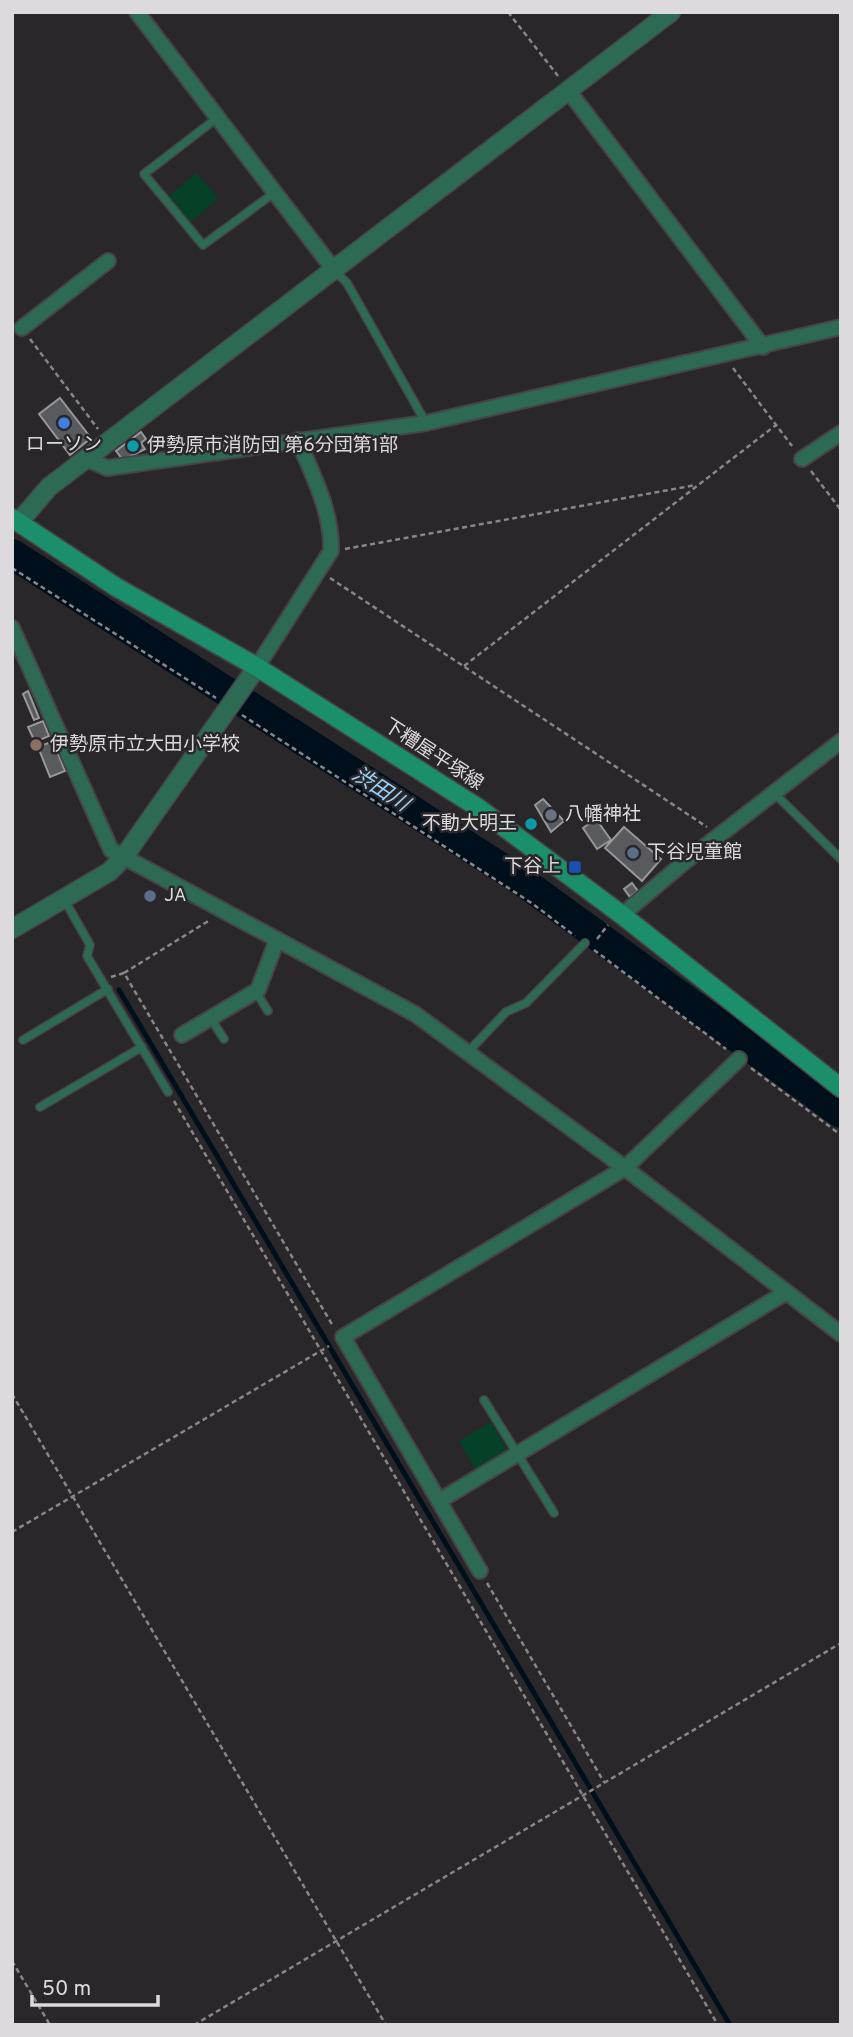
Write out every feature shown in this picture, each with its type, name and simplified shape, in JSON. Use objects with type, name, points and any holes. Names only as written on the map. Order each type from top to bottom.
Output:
[{"type":"main road","name":"下糟屋平塚線","points":[[15,520],[252,675],[477,807],[620,913],[841,1088]]},
{"type":"street","points":[[137,12],[334,270]]},
{"type":"street","points":[[15,520],[49,487],[671,12]]},
{"type":"street","points":[[568,90],[763,347]]},
{"type":"street","points":[[22,328],[108,261]]},
{"type":"street","points":[[87,459],[107,468],[426,423],[841,327]]},
{"type":"street","points":[[802,459],[841,433]]},
{"type":"street","points":[[12,929],[109,872],[123,859],[252,675],[331,551],[331,530],[324,504],[298,440]]},
{"type":"street","points":[[12,628],[111,850],[123,859],[415,1014],[625,1168],[841,1334]]},
{"type":"street","points":[[620,913],[841,741]]},
{"type":"street","points":[[182,1035],[256,992],[277,940]]},
{"type":"street","points":[[480,1571],[343,1337],[625,1168],[739,1059]]},
{"type":"street","points":[[439,1501],[785,1293]]},
{"type":"lane","points":[[217,118],[144,174],[203,244],[274,193]]},
{"type":"lane","points":[[334,270],[347,283],[426,423]]},
{"type":"lane","points":[[774,792],[841,859]]},
{"type":"lane","points":[[64,899],[90,945],[88,956],[168,1092]]},
{"type":"lane","points":[[467,1053],[506,1012],[526,1003],[588,945]]},
{"type":"lane","points":[[23,1040],[106,986]]},
{"type":"lane","points":[[256,992],[268,1011]]},
{"type":"lane","points":[[211,1019],[224,1039]]},
{"type":"lane","points":[[40,1107],[142,1047]]},
{"type":"lane","points":[[484,1400],[554,1514]]},
{"type":"path","points":[[508,12],[568,90]]},
{"type":"path","points":[[22,328],[108,443]]},
{"type":"path","points":[[723,356],[841,510]]},
{"type":"path","points":[[464,666],[776,425]]},
{"type":"path","points":[[331,551],[698,485]]},
{"type":"path","points":[[12,568],[231,705],[533,904],[841,1135]]},
{"type":"path","points":[[319,570],[719,835]]},
{"type":"path","points":[[106,986],[124,972],[223,912]]},
{"type":"path","points":[[588,945],[620,913]]},
{"type":"path","points":[[12,1532],[343,1337],[124,972]]},
{"type":"path","points":[[168,1092],[581,1797],[718,2025]]},
{"type":"path","points":[[12,1394],[386,2025]]},
{"type":"path","points":[[480,1571],[604,1783]]},
{"type":"path","points":[[194,2025],[841,1643]]},
{"type":"path","points":[[12,1961],[50,2025]]},
{"type":"green space","points":[[196,173],[218,198],[191,222],[168,197]]},
{"type":"green space","points":[[491,1422],[508,1451],[476,1470],[459,1441]]},
{"type":"building","points":[[60,398],[91,438],[70,455],[39,414]]},
{"type":"building","name":"伊勢原市消防団 第6分団第1部","points":[[141,432],[146,439],[141,443],[145,449],[123,460],[116,451]]},
{"type":"building","points":[[28,691],[39,718],[34,720],[23,694]]},
{"type":"building","points":[[43,721],[49,736],[35,742],[28,727]]},
{"type":"building","points":[[53,741],[65,771],[50,777],[38,747]]},
{"type":"building","name":"八幡神社","points":[[543,799],[564,821],[551,832],[535,805]]},
{"type":"building","points":[[596,819],[611,840],[597,849],[583,828]]},
{"type":"building","name":"下谷児童館","points":[[624,827],[661,859],[642,881],[605,848]]},
{"type":"building","points":[[632,883],[638,891],[630,897],[624,889]]},
{"type":"waterway","name":"渋田川","points":[[12,554],[522,881],[841,1113]]},
{"type":"waterway","points":[[119,990],[730,2025]]},
{"type":"place","name":"ローソン","points":[[64,423]]},
{"type":"place","name":"伊勢原市消防団 第6分団第1部","points":[[133,446]]},
{"type":"place","name":"伊勢原市立大田小学校","points":[[36,745]]},
{"type":"place","name":"八幡神社","points":[[551,815]]},
{"type":"place","name":"不動大明王","points":[[531,824]]},
{"type":"place","name":"下谷児童館","points":[[633,853]]},
{"type":"place","name":"下谷上","points":[[575,867]]},
{"type":"place","name":"JA","points":[[150,896]]}]
